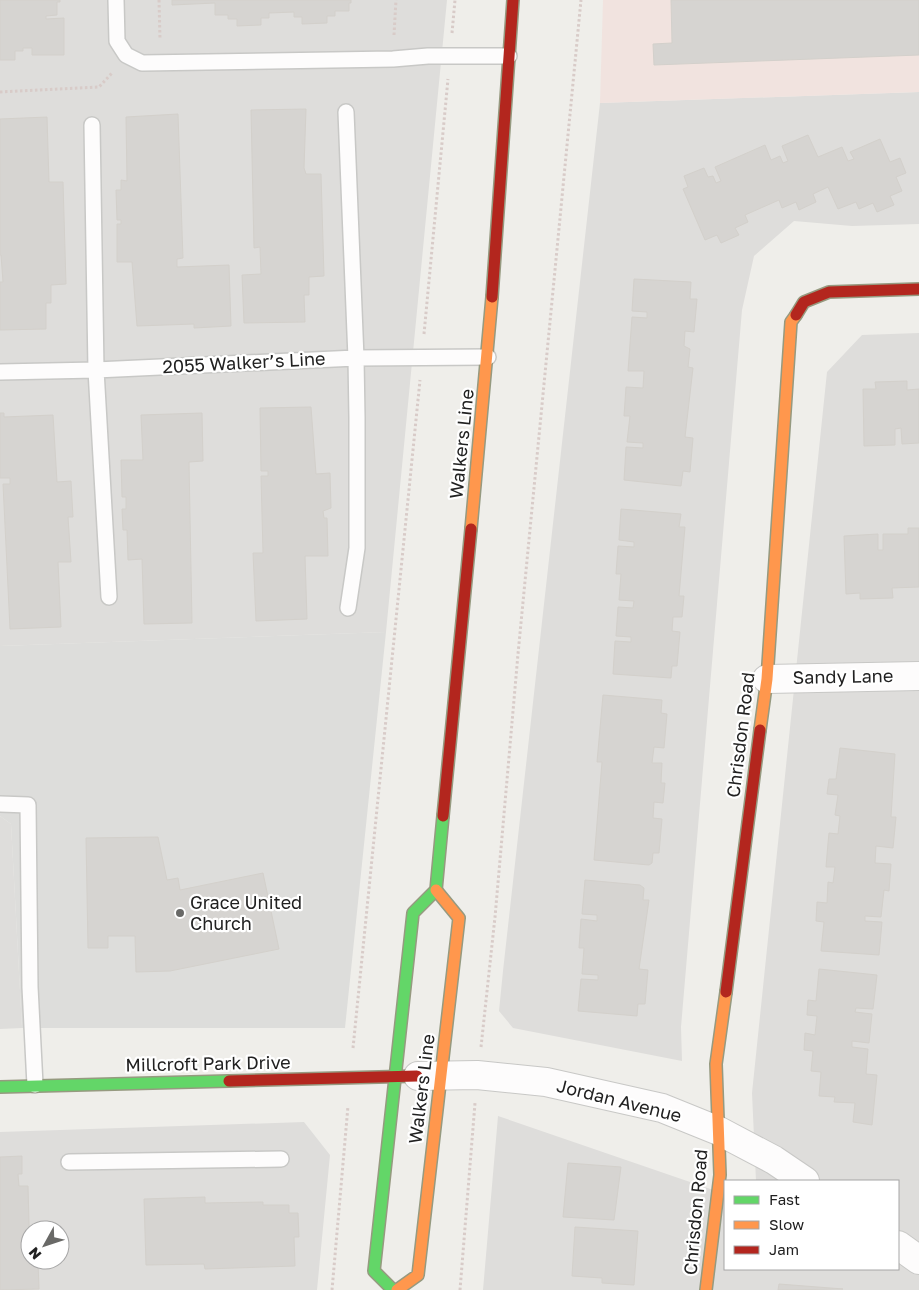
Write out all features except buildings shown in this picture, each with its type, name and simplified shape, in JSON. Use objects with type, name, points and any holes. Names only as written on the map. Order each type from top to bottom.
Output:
[{"type":"main road","name":"Walkers Line","points":[[397,1290],[418,1275],[417,1076],[413,913],[436,890],[488,356],[513,0]]},
{"type":"main road","name":"Chrisdon Road","points":[[706,1290],[720,1175],[716,1064],[767,679],[791,322],[804,302],[828,292],[919,289]]},
{"type":"main road","name":"Walkers Line","points":[[392,1290],[374,1271],[417,1076],[459,918],[436,890]]},
{"type":"main road","name":"Millcroft Park Drive","points":[[0,1087],[417,1076]]},
{"type":"street","name":"Sandy Lane","points":[[767,679],[919,676]]},
{"type":"street","name":"Jordan Avenue","points":[[417,1076],[477,1075],[546,1082],[662,1108],[719,1131],[774,1160],[804,1180]]},
{"type":"street","points":[[899,1246],[919,1260]]},
{"type":"lane","points":[[116,0],[117,42],[126,55],[142,63],[393,59],[428,56],[509,56]]},
{"type":"lane","points":[[346,112],[356,358],[357,548],[348,608]]},
{"type":"lane","points":[[92,125],[96,370],[108,597]]},
{"type":"lane","name":"2055 Walker’s Line","points":[[0,372],[96,370],[356,358],[488,356]]},
{"type":"lane","points":[[0,804],[28,805],[30,987],[35,1085]]},
{"type":"lane","points":[[69,1162],[280,1159]]},
{"type":"path","points":[[159,0],[161,62]]},
{"type":"path","points":[[393,59],[396,0]]},
{"type":"path","points":[[332,1290],[350,1078],[422,357],[455,0]]},
{"type":"path","points":[[460,1290],[477,1075],[494,926],[518,654],[581,0]]},
{"type":"path","points":[[0,92],[99,88],[126,55]]},
{"type":"shaded area","points":[[0,0],[447,0],[386,632],[0,646]]},
{"type":"shaded area","points":[[603,0],[919,0],[919,92],[600,103]]},
{"type":"shaded area","points":[[919,92],[919,224],[852,226],[794,221],[754,256],[742,310],[681,1027],[682,1061],[513,1028],[499,1011],[600,103]]},
{"type":"shaded area","points":[[919,333],[919,1290],[483,1290],[498,1116],[724,1194],[724,1270],[899,1270],[899,1180],[756,1180],[752,1093],[827,372],[862,335]]},
{"type":"shaded area","points":[[386,632],[345,1028],[22,1028],[11,824],[0,816],[0,646]]},
{"type":"shaded area","points":[[0,816],[11,824],[22,1028],[0,1029]]},
{"type":"shaded area","points":[[304,1122],[330,1155],[317,1290],[0,1290],[0,1132]]},
{"type":"traffic: fast","points":[[393,1290],[374,1271],[413,913],[436,890],[443,816]]},
{"type":"traffic: fast","points":[[0,1087],[229,1081]]},
{"type":"traffic: slow","points":[[471,529],[492,297]]},
{"type":"traffic: slow","points":[[760,730],[767,679],[791,322],[796,315]]},
{"type":"traffic: slow","points":[[397,1290],[418,1275],[459,918],[436,890]]},
{"type":"traffic: slow","points":[[706,1290],[720,1175],[716,1064],[726,992]]},
{"type":"traffic: jam","points":[[492,297],[513,0]]},
{"type":"traffic: jam","points":[[796,315],[804,302],[829,292],[919,289]]},
{"type":"traffic: jam","points":[[443,816],[471,529]]},
{"type":"traffic: jam","points":[[726,992],[760,730]]},
{"type":"traffic: jam","points":[[229,1081],[417,1076]]},
{"type":"place","name":"Grace United Church","points":[[180,913]]}]
